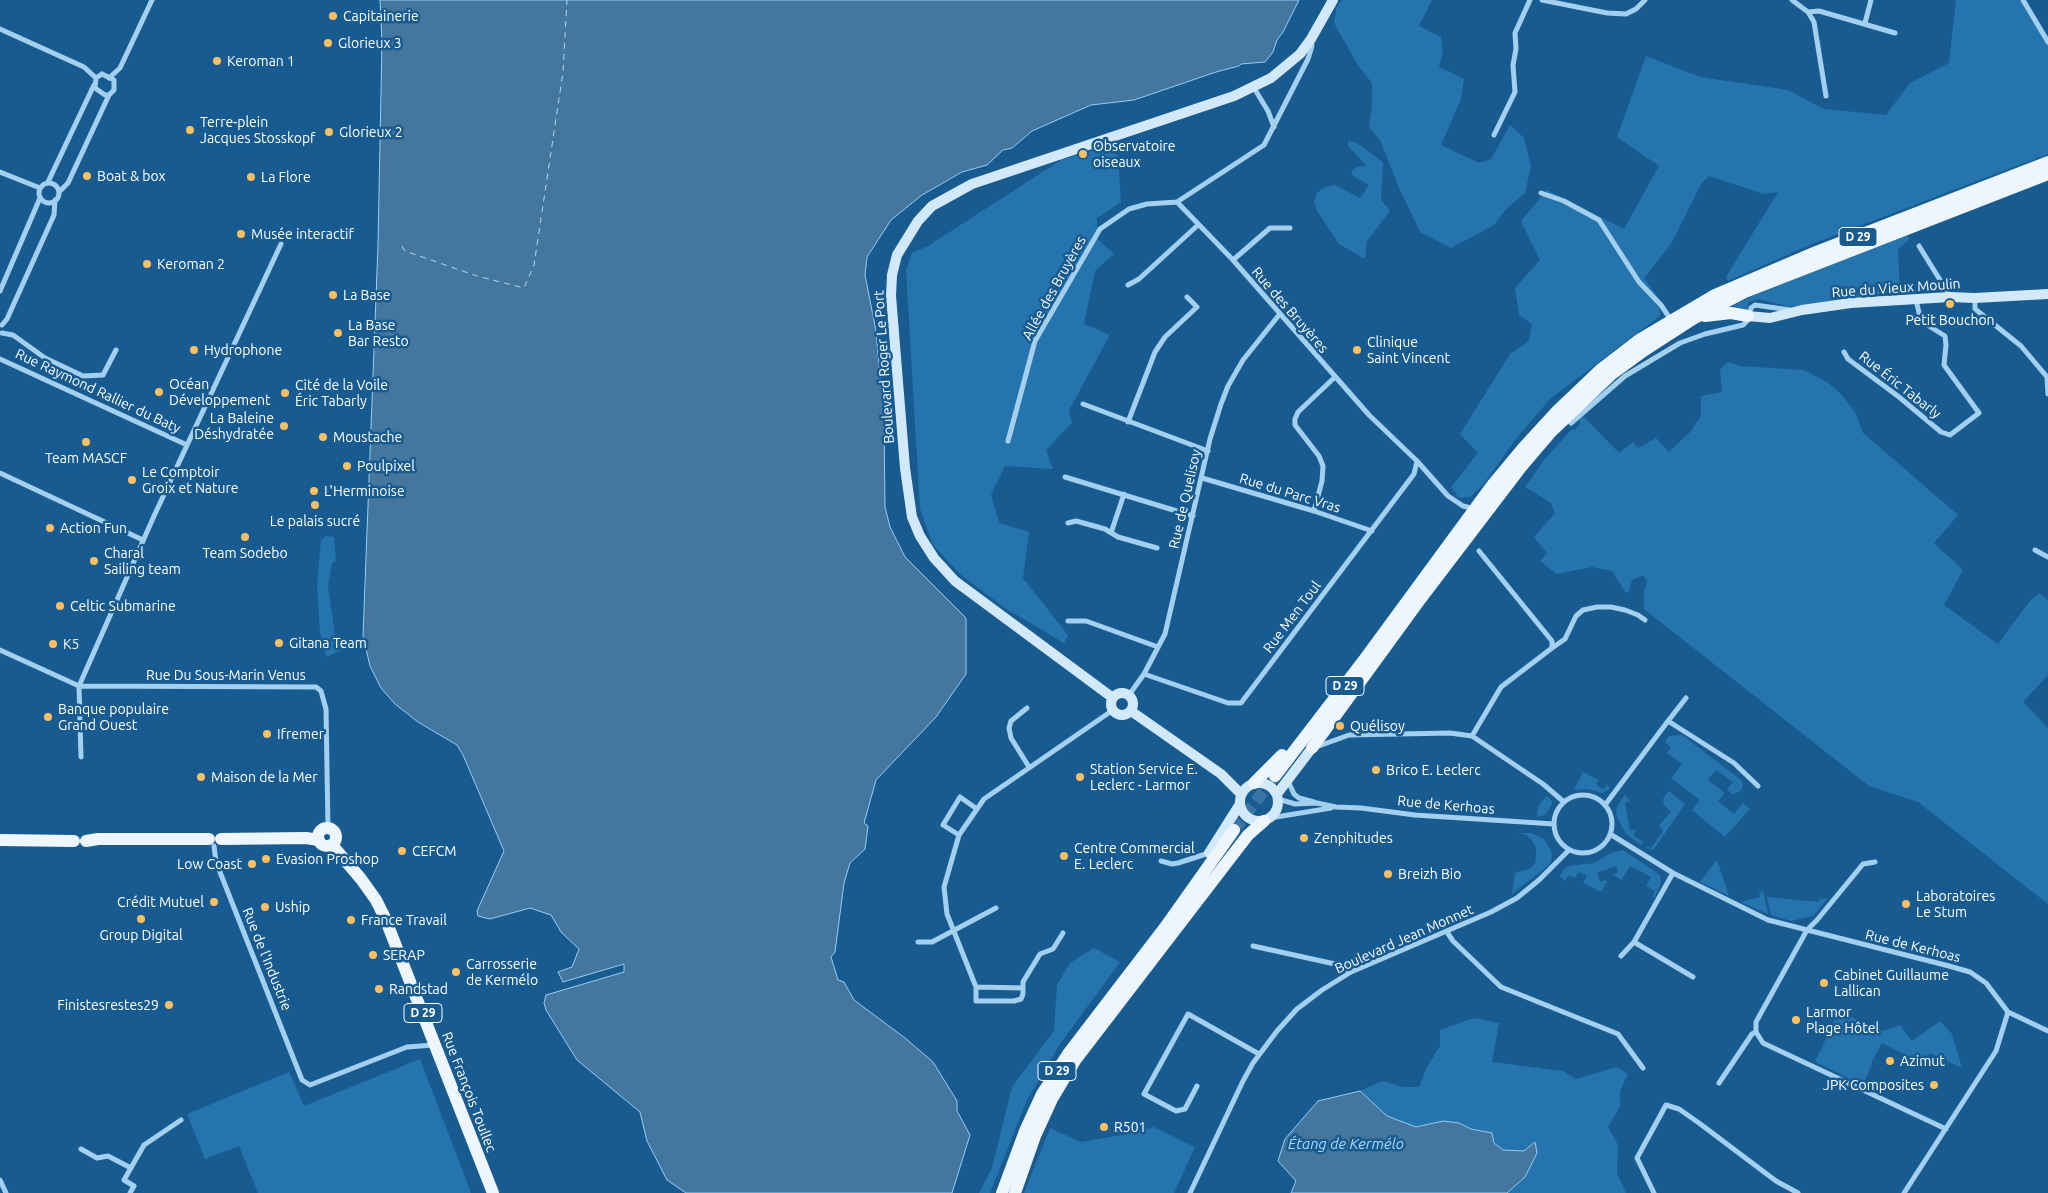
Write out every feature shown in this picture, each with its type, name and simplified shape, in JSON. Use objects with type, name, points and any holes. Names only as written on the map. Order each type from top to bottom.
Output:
[{"type":"main road","name":"D 29","points":[[1416,597],[1479,503],[1523,448],[1557,411],[1600,370],[1638,340],[1715,295],[1766,272],[2048,162]]},
{"type":"main road","name":"D 29","points":[[1281,779],[1416,597],[1521,467],[1550,433],[1612,374],[1693,319],[1745,292],[2048,174]]},
{"type":"main road","points":[[1693,319],[1723,313],[1748,316]]},
{"type":"main road","points":[[1312,748],[1416,597]]},
{"type":"main road","points":[[1254,783],[1276,763],[1416,597]]},
{"type":"main road","points":[[1140,966],[1242,842],[1267,819]]},
{"type":"main road","points":[[0,840],[215,841],[306,838],[319,840],[324,846],[332,845],[336,841],[336,835],[333,830],[328,828],[320,832],[319,840]]},
{"type":"main road","name":"D 29","points":[[1002,1193],[1042,1094],[1068,1054],[1170,929],[1236,832]]},
{"type":"main road","name":"Rue François Toullec","points":[[332,845],[361,879],[376,900],[385,918],[493,1193]]},
{"type":"main road","points":[[1140,966],[1210,853]]},
{"type":"main road","name":"D 29","points":[[1015,1193],[1035,1136],[1052,1099],[1076,1059],[1140,966]]},
{"type":"street","points":[[109,78],[120,68],[152,0]]},
{"type":"street","name":"Boulevard Roger Le Port","points":[[1113,698],[955,581],[934,558],[920,536],[912,516],[905,468],[891,296],[892,275],[897,256],[918,221],[932,206],[972,184],[1254,88],[1290,63],[1311,39],[1334,0]]},
{"type":"street","points":[[1494,135],[1515,92],[1513,65],[1516,33],[1530,0]]},
{"type":"street","points":[[1542,0],[1607,13],[1626,14],[1636,9],[1645,0]]},
{"type":"street","points":[[1792,0],[1808,12],[1814,22],[1826,96]]},
{"type":"street","points":[[1865,23],[1870,0]]},
{"type":"street","points":[[2023,0],[2048,42]]},
{"type":"street","points":[[1808,12],[1819,11],[1895,33]]},
{"type":"street","points":[[0,29],[84,67],[96,78]]},
{"type":"street","points":[[1177,202],[1264,145],[1308,59],[1312,46],[1311,39]]},
{"type":"street","points":[[40,188],[48,182],[96,78],[102,74],[114,80],[114,90],[109,95],[68,183],[59,192],[55,200],[54,215],[7,319],[1,324],[1,334],[13,335],[44,358],[83,376],[103,375],[116,350]]},
{"type":"street","points":[[94,85],[96,91],[109,95]]},
{"type":"street","points":[[1254,88],[1268,111],[1274,127]]},
{"type":"street","points":[[0,172],[40,188]]},
{"type":"street","points":[[48,182],[56,186],[59,192]]},
{"type":"street","points":[[0,291],[40,198],[40,188]]},
{"type":"street","points":[[1541,194],[1564,201],[1599,220],[1639,282],[1662,305],[1671,320]]},
{"type":"street","points":[[40,198],[50,202],[55,200]]},
{"type":"street","name":"Rue des Bruyères","points":[[1177,202],[1232,260],[1369,415],[1455,502],[1471,508],[1479,503]]},
{"type":"street","name":"Allée des Bruyères","points":[[1008,441],[1035,341],[1100,228],[1129,209],[1147,204],[1177,202]]},
{"type":"street","points":[[1128,285],[1139,279],[1198,225]]},
{"type":"street","points":[[1232,260],[1270,228],[1290,228]]},
{"type":"street","points":[[80,757],[79,686],[143,540],[281,244]]},
{"type":"street","points":[[1919,246],[1950,297]]},
{"type":"street","name":"Rue du Vieux Moulin","points":[[1748,316],[1770,318],[1802,310],[1851,303],[2048,294]]},
{"type":"street","points":[[1128,422],[1155,352],[1165,337],[1197,307],[1187,297]]},
{"type":"street","points":[[1975,298],[1975,308],[2021,346],[2047,377],[2048,394]]},
{"type":"street","name":"Rue Éric Tabarly","points":[[1844,352],[1848,359],[1899,397],[1941,432],[1950,435],[1979,413],[1944,365],[1945,336],[1921,321],[1918,316],[1916,300]]},
{"type":"street","name":"Rue de Quelisoy","points":[[1129,695],[1144,674],[1165,634],[1172,612],[1220,404],[1242,360],[1279,315]]},
{"type":"street","points":[[1571,424],[1625,376],[1654,358],[1680,343],[1705,334],[1743,325],[1748,316]]},
{"type":"street","name":"Rue Raymond Rallier du Baty","points":[[0,359],[187,445]]},
{"type":"street","points":[[1314,510],[1322,481],[1323,466],[1319,456],[1295,425],[1295,419],[1298,412],[1335,377]]},
{"type":"street","points":[[1083,404],[1208,451]]},
{"type":"street","name":"Rue Men Toul","points":[[1144,674],[1228,703],[1240,703],[1414,474],[1417,462]]},
{"type":"street","points":[[0,473],[143,540]]},
{"type":"street","points":[[1065,478],[1193,516]]},
{"type":"street","name":"Rue du Parc Vras","points":[[1202,478],[1314,510],[1372,531]]},
{"type":"street","points":[[1111,533],[1124,494]]},
{"type":"street","points":[[1068,523],[1076,522],[1105,529],[1118,537],[1157,548]]},
{"type":"street","points":[[2035,550],[2048,557]]},
{"type":"street","points":[[1479,551],[1552,640],[1552,648]]},
{"type":"street","points":[[1472,736],[1501,687],[1565,639],[1576,616],[1583,610],[1611,607],[1625,610],[1645,620]]},
{"type":"street","points":[[1068,621],[1086,621],[1158,647]]},
{"type":"street","name":"Rue Du Sous-Marin Venus","points":[[0,650],[79,686],[316,687],[325,698],[326,708],[328,828]]},
{"type":"street","points":[[1120,693],[1129,695],[1133,702],[1131,711],[1123,715],[1116,713],[1113,710],[1113,698],[1120,693]]},
{"type":"street","points":[[1605,805],[1686,698]]},
{"type":"street","points":[[1027,708],[1011,721],[1009,728],[1010,738],[1029,767]]},
{"type":"street","points":[[1063,933],[1053,949],[1040,954],[1023,982],[1021,999],[976,1001],[976,987],[947,914],[944,887],[959,835],[984,799],[1113,710]]},
{"type":"street","points":[[1131,711],[1220,774],[1241,799],[1242,810],[1248,818],[1258,821],[1267,819],[1276,812],[1281,779],[1312,748],[1349,735],[1450,733],[1472,736],[1543,784],[1564,802]]},
{"type":"street","points":[[1668,721],[1734,763],[1758,786]]},
{"type":"street","points":[[1281,779],[1299,798],[1317,803]]},
{"type":"street","points":[[1161,861],[1178,864],[1210,853],[1247,787],[1254,783],[1266,784],[1273,788],[1278,797]]},
{"type":"street","points":[[1587,796],[1595,798],[1605,805],[1611,817],[1610,834],[1606,842],[1598,849],[1589,853],[1579,853],[1569,850],[1558,839],[1554,824],[1559,808],[1564,802],[1571,798],[1587,796]]},
{"type":"street","points":[[959,835],[943,825],[960,797],[977,809]]},
{"type":"street","name":"Rue de Kerhoas","points":[[1278,797],[1295,804],[1317,803],[1336,807],[1361,808],[1415,815],[1554,824]]},
{"type":"street","name":"Rue de Kerhoas","points":[[1267,819],[1336,807]]},
{"type":"street","name":"Rue de Kerhoas","points":[[1610,834],[1673,874],[1768,920],[1970,972],[1986,983],[2008,1012]]},
{"type":"street","name":"Rue de l'Industrie","points":[[215,841],[216,862],[302,1080],[310,1085],[407,1047],[434,1046]]},
{"type":"street","name":"Boulevard Jean Monnet","points":[[1190,1193],[1243,1081],[1259,1054],[1297,1009],[1322,990],[1351,972],[1447,932],[1491,912],[1516,898],[1539,880],[1569,850]]},
{"type":"street","points":[[1875,862],[1862,864],[1807,930],[1756,1022],[1756,1032],[1763,1043],[1946,1129]]},
{"type":"street","points":[[1621,956],[1634,942],[1673,874]]},
{"type":"street","points":[[918,942],[932,942],[996,908]]},
{"type":"street","points":[[1447,932],[1453,941],[1501,987],[1618,1034],[1643,1068]]},
{"type":"street","points":[[1634,942],[1692,977]]},
{"type":"street","points":[[1253,946],[1335,964],[1351,972]]},
{"type":"street","points":[[976,987],[1023,988]]},
{"type":"street","points":[[1904,1193],[1996,1051],[2008,1012],[2048,1031]]},
{"type":"street","points":[[1197,1086],[1185,1109],[1176,1111],[1144,1094],[1188,1014],[1259,1054]]},
{"type":"street","points":[[1719,1083],[1752,1034],[1756,1032]]},
{"type":"street","points":[[1654,1193],[1637,1158],[1666,1105],[1679,1109],[1776,1181],[1798,1193]]},
{"type":"street","points":[[130,1193],[134,1186],[124,1180],[144,1145],[181,1120]]},
{"type":"street","points":[[81,1149],[97,1158],[108,1156],[131,1168]]},
{"type":"street","points":[[0,1180],[6,1193]]},
{"type":"shaded area","points":[[1342,0],[1432,0],[1419,26],[1441,37],[1443,51],[1439,67],[1464,79],[1461,99],[1441,145],[1479,163],[1491,159],[1510,125],[1524,138],[1531,166],[1525,193],[1507,208],[1494,225],[1451,248],[1420,232],[1399,188],[1380,140],[1369,127],[1372,107],[1372,83],[1359,67],[1334,23],[1337,6]]},
{"type":"shaded area","points":[[1956,0],[2023,0],[2048,42],[2048,154],[1812,244],[1728,281],[1726,277],[1778,192],[1764,194],[1709,176],[1701,184],[1671,244],[1644,278],[1657,296],[1661,315],[1550,399],[1515,440],[1483,485],[1470,497],[1459,498],[1451,487],[1478,453],[1460,434],[1510,354],[1529,341],[1532,324],[1519,315],[1515,288],[1540,260],[1521,221],[1547,190],[1624,229],[1659,166],[1617,137],[1646,56],[1700,77],[1788,90],[1824,109],[1886,115],[1910,83],[1949,63]]},
{"type":"shaded area","points":[[1349,140],[1358,144],[1383,162],[1381,200],[1390,211],[1367,241],[1365,259],[1339,244],[1317,211],[1314,202],[1317,193],[1325,187],[1335,185],[1360,198],[1369,185],[1353,176],[1351,172],[1356,167],[1367,166],[1348,146]]},
{"type":"shaded area","points":[[1098,149],[1118,155],[1121,202],[1097,218],[1097,239],[1114,254],[1095,271],[1084,324],[1110,335],[1069,410],[1072,423],[1046,450],[1053,469],[1005,466],[991,495],[999,523],[1029,532],[1023,578],[1068,635],[1064,643],[1005,608],[961,575],[933,545],[920,509],[906,270],[912,253],[928,246],[1061,160]]},
{"type":"shaded area","points":[[1907,233],[1909,240],[1898,249],[1900,291],[1791,307],[1758,299],[1749,302],[1746,312],[1734,308],[1734,305],[1769,288]]},
{"type":"shaded area","points":[[1728,362],[1740,366],[1803,370],[1826,381],[1841,394],[1855,412],[1863,433],[1958,515],[1934,543],[1963,570],[1944,605],[1998,644],[2029,602],[2039,593],[2048,600],[2048,675],[2023,702],[2048,728],[2048,904],[1918,802],[1869,786],[1644,609],[1644,592],[1647,581],[1643,575],[1632,580],[1629,591],[1626,593],[1612,571],[1592,567],[1557,574],[1540,561],[1547,553],[1534,537],[1555,513],[1551,503],[1525,487],[1544,460],[1572,429],[1574,431],[1580,424],[1579,419],[1583,416],[1619,453],[1633,442],[1638,448],[1656,438],[1669,452],[1690,432],[1701,416],[1701,396],[1722,392],[1720,369]]},
{"type":"shaded area","points":[[326,536],[334,537],[336,561],[332,563],[328,586],[335,635],[340,651],[326,657],[320,632],[317,585],[321,540]]},
{"type":"shaded area","points":[[1682,735],[1741,780],[1743,784],[1741,791],[1732,794],[1727,790],[1733,782],[1716,770],[1708,780],[1725,793],[1718,801],[1734,814],[1743,803],[1750,809],[1725,837],[1692,810],[1700,800],[1671,778],[1682,764],[1667,753],[1671,748],[1665,742],[1669,736]]},
{"type":"shaded area","points":[[1583,772],[1599,780],[1596,784],[1603,790],[1607,785],[1611,788],[1602,793],[1587,789],[1574,790]]},
{"type":"shaded area","points":[[1669,791],[1685,804],[1654,849],[1651,850],[1647,848],[1648,846],[1651,848],[1663,831],[1659,826],[1671,811],[1664,806],[1663,799]]},
{"type":"shaded area","points":[[1625,795],[1630,801],[1625,803],[1630,830],[1636,830],[1633,835],[1643,842],[1641,845],[1625,833],[1617,817],[1616,810]]},
{"type":"shaded area","points":[[1547,796],[1552,801],[1552,804],[1546,814],[1538,817],[1537,813],[1540,803]]},
{"type":"shaded area","points":[[1518,833],[1531,833],[1544,839],[1551,850],[1552,856],[1550,864],[1512,894],[1515,873],[1529,869],[1535,864],[1536,856],[1536,848],[1532,840],[1526,835]]},
{"type":"shaded area","points":[[1623,850],[1660,875],[1661,884],[1654,898],[1652,897],[1655,891],[1646,886],[1651,877],[1630,866],[1622,880],[1613,875],[1618,872],[1616,866],[1597,873],[1600,882],[1606,880],[1607,882],[1601,892],[1583,883],[1587,876],[1579,872],[1575,878],[1569,875],[1565,881],[1560,876],[1564,869],[1569,866],[1594,863],[1611,853]]},
{"type":"shaded area","points":[[1717,860],[1729,896],[1700,882]]},
{"type":"shaded area","points":[[1763,891],[1768,914],[1741,902],[1760,897],[1759,892]]},
{"type":"shaded area","points":[[1767,897],[1819,902],[1819,900],[1828,898],[1813,916],[1791,921],[1771,915]]},
{"type":"shaded area","points":[[1094,948],[1120,962],[1060,1044],[1027,1100],[990,1193],[979,1193],[992,1168],[1012,1087],[1054,1031],[1057,985],[1070,963]]},
{"type":"shaded area","points":[[1834,1009],[1882,1031],[1900,1025],[1912,1041],[1940,1021],[1952,1034],[1962,1068],[1930,1053],[1924,1064],[1882,1043],[1871,1063],[1864,1082],[1868,1085],[1867,1087],[1815,1062],[1837,1015],[1833,1012]]},
{"type":"shaded area","points":[[1474,1018],[1499,1023],[1492,1062],[1563,1071],[1576,1079],[1617,1067],[1628,1074],[1620,1091],[1620,1106],[1608,1127],[1618,1145],[1617,1173],[1626,1193],[1507,1193],[1525,1177],[1535,1143],[1524,1151],[1510,1151],[1497,1147],[1491,1133],[1471,1129],[1459,1123],[1443,1121],[1416,1127],[1387,1116],[1360,1091],[1382,1081],[1403,1087],[1419,1087],[1427,1067],[1440,1046],[1440,1030]]},
{"type":"shaded area","points":[[420,1059],[471,1193],[258,1193],[239,1146],[205,1159],[187,1114],[289,1072],[304,1106]]},
{"type":"shaded area","points":[[1154,1127],[1195,1147],[1174,1193],[1024,1193],[1050,1128],[1081,1142],[1128,1134]]},
{"type":"water","points":[[380,0],[1299,0],[1277,40],[1273,52],[1265,62],[1241,64],[1134,100],[1091,105],[1032,131],[1012,148],[1003,150],[987,165],[962,172],[922,195],[891,220],[867,257],[865,275],[876,331],[884,422],[885,507],[890,527],[905,557],[966,618],[966,674],[936,717],[876,780],[864,823],[868,826],[865,849],[850,863],[844,883],[835,952],[831,957],[838,980],[844,982],[854,1000],[905,1038],[933,1062],[957,1101],[957,1111],[970,1135],[952,1193],[686,1193],[667,1180],[647,1141],[640,1112],[577,1060],[546,1010],[544,1003],[546,995],[624,972],[624,964],[563,982],[558,972],[572,967],[579,949],[561,932],[551,915],[530,908],[490,919],[478,916],[477,911],[504,851],[457,745],[418,722],[395,704],[381,688],[370,666],[363,636],[378,245],[382,41]]},
{"type":"water","name":"Étang de Kermélo","points":[[1360,1091],[1387,1116],[1416,1127],[1443,1121],[1459,1123],[1471,1129],[1492,1133],[1494,1143],[1503,1150],[1524,1151],[1535,1142],[1537,1153],[1525,1177],[1507,1193],[1291,1193],[1296,1181],[1278,1161],[1285,1139],[1318,1101]]},
{"type":"ferry route","points":[[402,246],[405,251],[477,276],[524,288],[534,265],[563,72],[567,0]]},
{"type":"tunnel","points":[[1234,830],[1275,776]]},
{"type":"place","name":"Capitainerie","points":[[333,16]]},
{"type":"place","name":"Glorieux 3","points":[[328,43]]},
{"type":"place","name":"Keroman 1","points":[[217,61]]},
{"type":"place","name":"Terre-plein Jacques Stosskopf","points":[[190,130]]},
{"type":"place","name":"Glorieux 2","points":[[329,132]]},
{"type":"place","name":"Observatoire oiseaux","points":[[1083,154]]},
{"type":"place","name":"Boat & box","points":[[87,176]]},
{"type":"place","name":"La Flore","points":[[251,177]]},
{"type":"place","name":"Musée interactif","points":[[241,234]]},
{"type":"place","name":"Keroman 2","points":[[147,264]]},
{"type":"place","name":"La Base","points":[[333,295]]},
{"type":"place","name":"Petit Bouchon","points":[[1950,304]]},
{"type":"place","name":"La Base Bar Resto","points":[[338,333]]},
{"type":"place","name":"Hydrophone","points":[[194,350]]},
{"type":"place","name":"Clinique Saint Vincent","points":[[1357,350]]},
{"type":"place","name":"Océan Développement","points":[[159,392]]},
{"type":"place","name":"Cité de la Voile Éric Tabarly","points":[[285,393]]},
{"type":"place","name":"La Baleine Déshydratée","points":[[284,426]]},
{"type":"place","name":"Moustache","points":[[323,437]]},
{"type":"place","name":"Team MASCF","points":[[86,442]]},
{"type":"place","name":"Poulpixel","points":[[347,466]]},
{"type":"place","name":"Le Comptoir Groix et Nature","points":[[132,480]]},
{"type":"place","name":"L'Herminoise","points":[[314,491]]},
{"type":"place","name":"Le palais sucré","points":[[315,505]]},
{"type":"place","name":"Action Fun","points":[[50,528]]},
{"type":"place","name":"Team Sodebo","points":[[245,537]]},
{"type":"place","name":"Charal Sailing team","points":[[94,561]]},
{"type":"place","name":"Celtic Submarine","points":[[60,606]]},
{"type":"place","name":"Gitana Team","points":[[279,643]]},
{"type":"place","name":"K5","points":[[53,644]]},
{"type":"place","name":"Banque populaire Grand Ouest","points":[[48,717]]},
{"type":"place","name":"Quélisoy","points":[[1340,726]]},
{"type":"place","name":"Ifremer","points":[[267,734]]},
{"type":"place","name":"Brico E. Leclerc","points":[[1376,770]]},
{"type":"place","name":"Maison de la Mer","points":[[201,777]]},
{"type":"place","name":"Station Service E. Leclerc - Larmor","points":[[1080,777]]},
{"type":"place","name":"Zenphitudes","points":[[1304,838]]},
{"type":"place","name":"CEFCM","points":[[402,851]]},
{"type":"place","name":"Centre Commercial E. Leclerc","points":[[1064,856]]},
{"type":"place","name":"Evasion Proshop","points":[[266,859]]},
{"type":"place","name":"Low Coast","points":[[252,864]]},
{"type":"place","name":"Breizh Bio","points":[[1388,874]]},
{"type":"place","name":"Crédit Mutuel","points":[[214,902]]},
{"type":"place","name":"Laboratoires Le Stum","points":[[1906,904]]},
{"type":"place","name":"Uship","points":[[265,907]]},
{"type":"place","name":"Group Digital","points":[[141,919]]},
{"type":"place","name":"France Travail","points":[[351,920]]},
{"type":"place","name":"SERAP","points":[[373,955]]},
{"type":"place","name":"Carrosserie de Kermélo","points":[[456,972]]},
{"type":"place","name":"Cabinet Guillaume Lallican","points":[[1824,983]]},
{"type":"place","name":"Randstad","points":[[379,989]]},
{"type":"place","name":"Finistesrestes29","points":[[169,1005]]},
{"type":"place","name":"Larmor Plage Hôtel","points":[[1796,1020]]},
{"type":"place","name":"Azimut","points":[[1890,1061]]},
{"type":"place","name":"JPK Composites","points":[[1934,1085]]},
{"type":"place","name":"R501","points":[[1104,1127]]}]
